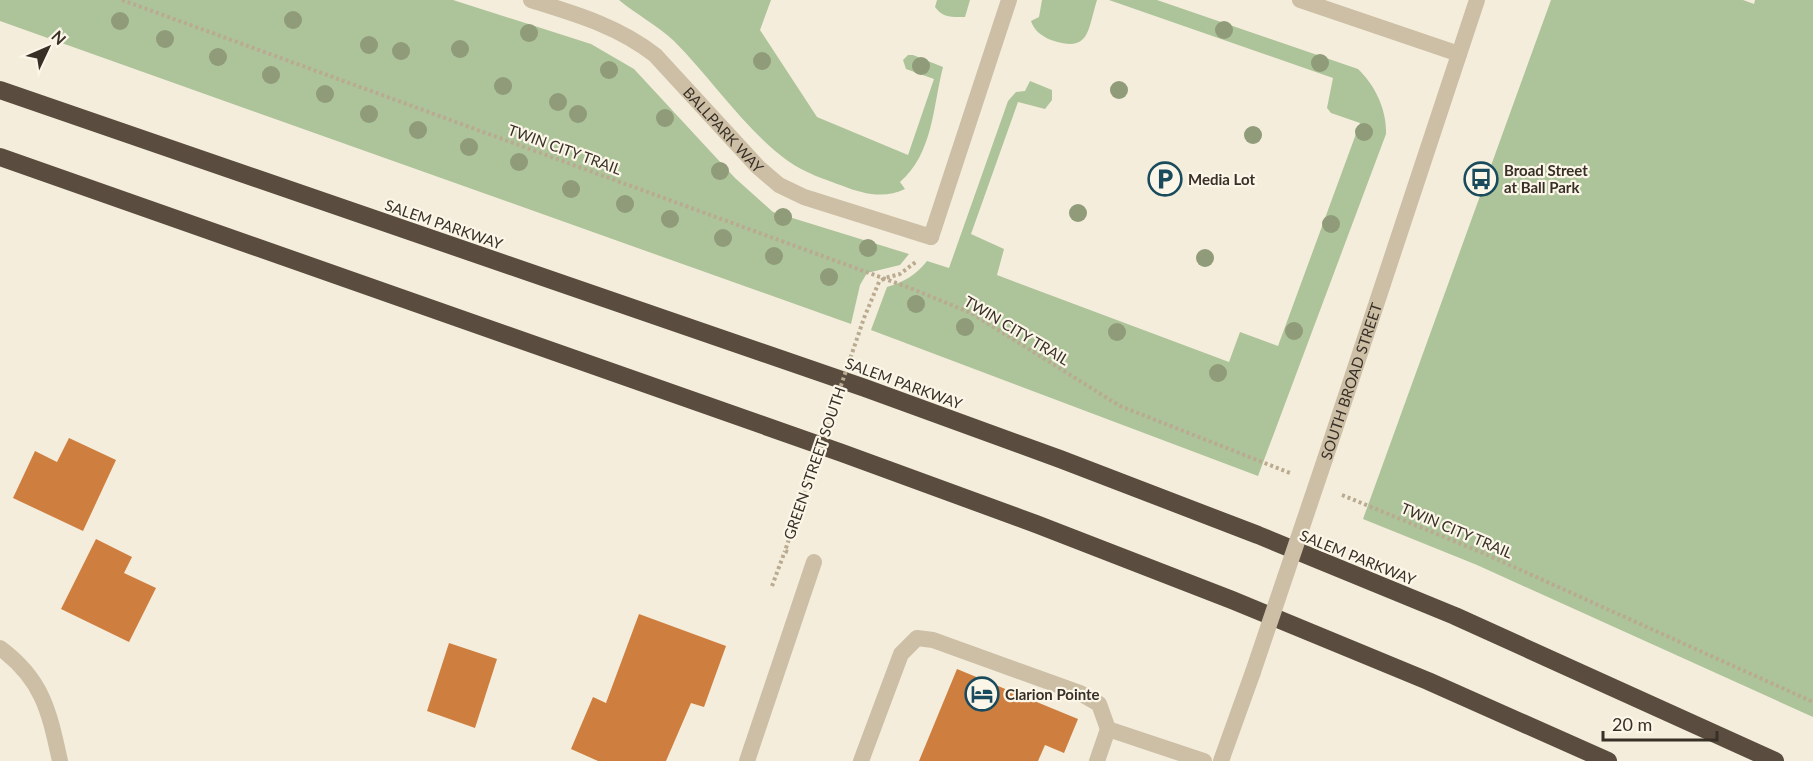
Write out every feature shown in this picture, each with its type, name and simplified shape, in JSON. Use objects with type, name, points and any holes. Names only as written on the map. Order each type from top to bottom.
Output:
[{"type":"highway","name":"SALEM PARKWAY","points":[[0,90],[865,388],[1060,459],[1258,535],[1455,616],[1775,761]]},
{"type":"highway","points":[[0,157],[1025,520],[1232,600],[1395,667],[1608,761]]},
{"type":"street","name":"BALLPARK WAY","points":[[531,0],[609,26],[636,40],[655,55],[758,167],[779,185],[804,197],[931,237]]},
{"type":"street","points":[[931,237],[1009,0]]},
{"type":"street","points":[[1300,0],[1459,54]]},
{"type":"street","name":"SOUTH BROAD STREET","points":[[1221,761],[1325,459],[1477,0]]},
{"type":"street","points":[[747,761],[814,562]]},
{"type":"street","points":[[861,761],[901,654],[917,639],[933,640],[1080,693],[1099,704],[1108,729],[1097,761]]},
{"type":"street","points":[[0,648],[22,664],[42,694],[60,761]]},
{"type":"street","points":[[1108,729],[1204,761]]},
{"type":"path","name":"TWIN CITY TRAIL","points":[[122,0],[885,278],[971,313],[1120,406],[1294,475]]},
{"type":"path","points":[[885,278],[900,274],[917,261],[931,237]]},
{"type":"path","name":"GREEN STREET SOUTH","points":[[814,562],[785,550],[873,291],[885,278]]},
{"type":"path","name":"TWIN CITY TRAIL","points":[[1339,494],[1483,553],[1813,702]]},
{"type":"path","points":[[771,586],[785,550]]},
{"type":"green space","points":[[0,0],[453,0],[591,44],[634,69],[735,178],[773,212],[909,254],[900,265],[867,273],[860,285],[851,324],[0,21]]},
{"type":"green space","points":[[619,0],[771,0],[760,30],[817,117],[908,155],[934,79],[906,69],[903,60],[908,55],[913,55],[943,67],[925,144],[911,171],[900,182],[905,189],[882,195],[858,191],[801,169],[788,161],[758,135],[674,41]]},
{"type":"green space","points":[[937,0],[970,0],[965,17],[960,17],[941,13],[935,7]]},
{"type":"green space","points":[[1042,0],[1097,0],[1085,37],[1073,44],[1051,40],[1038,32],[1031,21],[1039,17]]},
{"type":"green space","points":[[1109,0],[1157,0],[1358,69],[1375,90],[1382,107],[1386,134],[1258,476],[871,330],[887,287],[909,277],[927,261],[949,268],[1008,101],[1016,92],[1025,91],[1030,81],[1052,90],[1052,100],[1045,109],[1018,102],[971,234],[1004,249],[997,275],[1229,362],[1240,332],[1278,346],[1360,123],[1331,113],[1327,108],[1333,78]]},
{"type":"green space","points":[[1551,0],[1743,0],[1754,4],[1755,0],[1813,0],[1813,717],[1477,565],[1363,519]]},
{"type":"building","points":[[69,438],[116,460],[83,531],[13,498],[35,451],[57,462]]},
{"type":"building","points":[[96,539],[132,557],[124,573],[156,588],[129,642],[61,609]]},
{"type":"building","points":[[639,614],[726,646],[704,707],[691,703],[666,761],[598,761],[571,749],[593,697],[606,703]]},
{"type":"building","points":[[449,643],[497,659],[475,728],[427,711]]},
{"type":"building","name":"Clarion Pointe","points":[[957,669],[1078,719],[1064,753],[1045,745],[1038,761],[919,761]]},
{"type":"place","name":"Media Lot","points":[[1165,179]]},
{"type":"place","name":"Broad Street at Ball Park","points":[[1481,179]]},
{"type":"place","name":"Clarion Pointe","points":[[982,694]]}]
